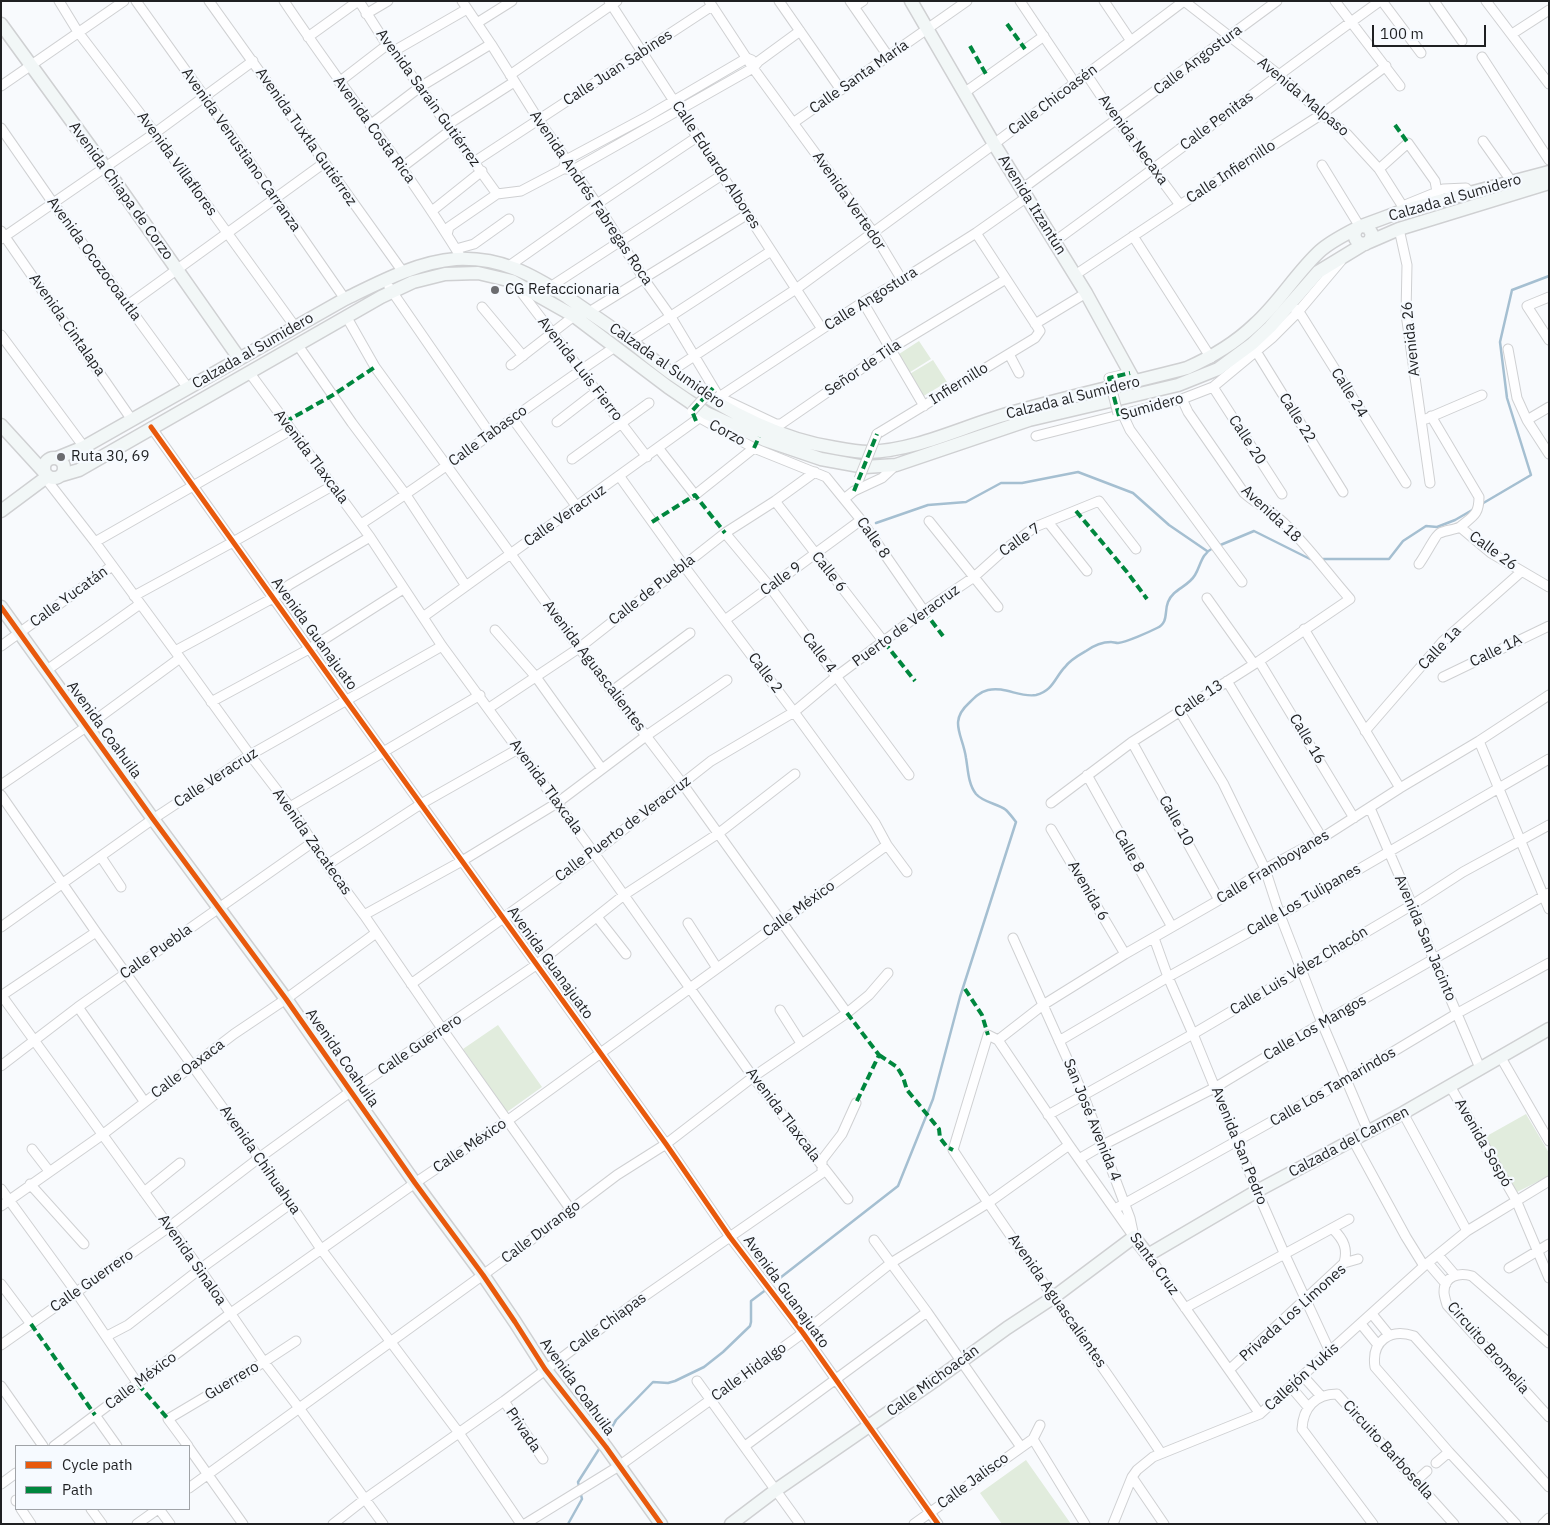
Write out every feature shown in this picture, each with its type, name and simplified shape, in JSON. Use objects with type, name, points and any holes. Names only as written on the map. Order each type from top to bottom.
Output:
[{"type":"main road","name":"Avenida Itzantún","points":[[910,1],[994,144],[1086,293],[1133,377]]},
{"type":"main road","name":"Avenida Chiapa de Corzo","points":[[1,24],[105,167],[239,358]]},
{"type":"main road","name":"Calzada al Sumidero","points":[[1,510],[49,469],[239,358],[296,328],[345,299],[384,280],[459,254],[509,266],[529,274],[589,312],[670,372],[745,418],[786,435],[834,448],[866,452],[898,449],[938,439],[1011,413],[1133,377],[1187,368],[1211,358],[1238,340],[1256,324],[1321,250],[1337,239],[1403,208],[1472,193],[1549,172]]},
{"type":"main road","name":"Calzada al Sumidero","points":[[49,469],[56,478],[79,470],[346,316],[392,292],[423,279],[450,274],[478,274],[512,280],[574,316],[615,346],[668,388],[700,418],[821,459],[865,467],[896,465],[1028,420],[1178,385],[1218,369],[1254,348],[1294,308],[1318,272],[1344,255],[1399,229],[1549,183]]},
{"type":"main road","points":[[1361,227],[1368,227],[1371,231],[1372,236],[1367,243]]},
{"type":"main road","points":[[1,425],[28,455],[49,469]]},
{"type":"main road","name":"Avenida Coahuila","points":[[1,607],[86,727],[286,999],[415,1184],[483,1275],[545,1369],[603,1443],[660,1524]]},
{"type":"main road","name":"Calzada del Carmen","points":[[1148,1255],[1257,1191],[1404,1113],[1549,1029]]},
{"type":"main road","name":"Santa Cruz","points":[[1134,1237],[1148,1255]]},
{"type":"main road","name":"Calle Michoacán","points":[[731,1524],[776,1490],[1007,1328],[1054,1298],[1134,1237]]},
{"type":"street","name":"Avenida Villaflores","points":[[59,1],[78,32],[155,133],[296,328]]},
{"type":"street","points":[[1,86],[124,1]]},
{"type":"street","name":"Avenida Venustiano Carranza","points":[[136,1],[345,299]]},
{"type":"street","name":"Avenida Tuxtla Gutiérrez","points":[[209,1],[403,272]]},
{"type":"street","name":"Avenida Costa Rica","points":[[284,1],[339,82],[432,211],[459,254]]},
{"type":"street","points":[[308,37],[358,1]]},
{"type":"street","name":"Avenida Sarain Gutiérrez","points":[[358,1],[498,194]]},
{"type":"street","points":[[366,14],[388,1]]},
{"type":"street","points":[[477,23],[512,1]]},
{"type":"street","points":[[779,1],[841,90]]},
{"type":"street","points":[[863,1],[852,4],[888,56]]},
{"type":"street","name":"Calle Santa María","points":[[793,123],[966,1]]},
{"type":"street","points":[[1104,1],[1132,41]]},
{"type":"street","name":"Calle Chicoasén","points":[[670,372],[796,289],[1087,75],[1184,1]]},
{"type":"street","name":"Avenida Malpaso","points":[[1184,1],[1278,74],[1347,134],[1379,169],[1403,208]]},
{"type":"street","name":"Calle Angostura","points":[[717,400],[863,302],[902,280],[976,233],[1117,120],[1277,1]]},
{"type":"street","points":[[1335,1],[1400,86]]},
{"type":"street","points":[[1381,1],[1421,53]]},
{"type":"street","name":"Calle Penitas","points":[[1055,241],[1154,169],[1278,74],[1381,1]]},
{"type":"street","points":[[1434,1],[1462,41]]},
{"type":"street","points":[[1486,1],[1549,84]]},
{"type":"street","points":[[401,168],[449,128],[612,2]]},
{"type":"street","name":"Calle Eduardo Albores","points":[[612,2],[642,53],[822,329]]},
{"type":"street","points":[[1020,2],[1075,83]]},
{"type":"street","name":"Calle Juan Sabines","points":[[474,162],[642,53],[710,4]]},
{"type":"street","name":"Avenida Vertedor","points":[[710,4],[747,58],[756,64],[793,123],[873,232],[902,280]]},
{"type":"street","points":[[339,82],[391,48],[464,5]]},
{"type":"street","name":"Avenida Andrés Fabregas Roca","points":[[464,5],[538,119],[564,165]]},
{"type":"street","points":[[1512,34],[1549,10]]},
{"type":"street","points":[[564,165],[573,170],[756,64],[800,31]]},
{"type":"street","points":[[964,93],[1044,36]]},
{"type":"street","points":[[370,125],[420,87],[491,44]]},
{"type":"street","points":[[447,234],[449,227],[498,194],[521,191],[747,58]]},
{"type":"street","points":[[1482,58],[1549,160]]},
{"type":"street","points":[[2,235],[53,203],[155,133],[253,62]]},
{"type":"street","name":"Calle Infiernillo","points":[[1075,275],[1322,114],[1386,66]]},
{"type":"street","name":"Avenida Necaxa","points":[[1087,75],[1117,120],[1180,205]]},
{"type":"street","name":"Avenida Ocozocoautla","points":[[1,128],[53,203],[188,388]]},
{"type":"street","points":[[509,266],[697,137]]},
{"type":"street","points":[[1483,141],[1512,182]]},
{"type":"street","points":[[1379,169],[1408,143],[1435,181],[1437,192]]},
{"type":"street","points":[[128,305],[324,163]]},
{"type":"street","points":[[1322,165],[1361,227]]},
{"type":"street","name":"Avenida Andrés Fabregas Roca","points":[[573,170],[671,317],[713,388],[717,400]]},
{"type":"street","points":[[432,211],[482,171]]},
{"type":"street","points":[[550,287],[722,175]]},
{"type":"street","points":[[1403,208],[1443,188],[1466,188],[1472,193]]},
{"type":"street","points":[[589,312],[748,214]]},
{"type":"street","points":[[459,254],[509,219]]},
{"type":"street","name":"Avenida 26","points":[[1399,229],[1407,265],[1406,314],[1430,483]]},
{"type":"street","points":[[976,233],[1038,328]]},
{"type":"street","name":"Avenida Cintalapa","points":[[2,235],[132,420]]},
{"type":"street","points":[[1133,236],[1211,358]]},
{"type":"street","points":[[631,342],[771,251]]},
{"type":"street","points":[[1294,308],[1338,266],[1344,255]]},
{"type":"street","name":"Señor de Tila","points":[[717,400],[776,424],[781,424],[890,349],[1006,279]]},
{"type":"street","points":[[384,280],[491,435]]},
{"type":"street","name":"Avenida Luis Fierro","points":[[512,280],[647,457]]},
{"type":"street","name":"Infiernillo","points":[[854,491],[877,434],[1034,338],[1038,328],[1086,293]]},
{"type":"street","points":[[1549,297],[1527,306],[1549,340]]},
{"type":"street","points":[[863,302],[924,406]]},
{"type":"street","points":[[482,307],[523,356]]},
{"type":"street","name":"Calle 24","points":[[1294,308],[1406,483]]},
{"type":"street","name":"Avenida Aguascalientes","points":[[346,316],[376,367],[579,648],[682,783],[848,1013]]},
{"type":"street","points":[[511,365],[574,316]]},
{"type":"street","points":[[1,335],[84,447]]},
{"type":"street","points":[[297,344],[352,424],[406,495],[466,586]]},
{"type":"street","name":"Calle Tabasco","points":[[360,524],[406,495],[615,346]]},
{"type":"street","name":"Sumidero","points":[[1036,436],[1182,399],[1213,387],[1254,348]]},
{"type":"street","name":"Calle 22","points":[[1254,348],[1343,492]]},
{"type":"street","points":[[1508,349],[1517,398],[1527,420],[1549,454]]},
{"type":"street","points":[[1008,354],[1019,373]]},
{"type":"street","name":"Avenida Tlaxcala","points":[[249,372],[370,537],[442,646],[480,695],[753,1077],[848,1199]]},
{"type":"street","points":[[1133,377],[1109,378],[1120,415],[1242,582]]},
{"type":"street","name":"Calle 20","points":[[1213,387],[1282,494]]},
{"type":"street","points":[[700,418],[692,411],[713,388]]},
{"type":"street","points":[[557,422],[597,391]]},
{"type":"street","points":[[1421,420],[1482,395]]},
{"type":"street","name":"Avenida 18","points":[[1182,399],[1188,412],[1244,493],[1253,501],[1273,512],[1285,524],[1350,599]]},
{"type":"street","points":[[572,459],[649,403]]},
{"type":"street","points":[[1527,420],[1549,407]]},
{"type":"street","name":"Calle 26","points":[[1431,416],[1480,497],[1479,509],[1460,527],[1491,553],[1549,587]]},
{"type":"street","name":"Corzo","points":[[700,418],[754,448],[815,472]]},
{"type":"street","name":"Calle Veracruz","points":[[423,617],[700,418]]},
{"type":"street","points":[[513,419],[577,507]]},
{"type":"street","name":"Avenida Guanajuato","points":[[151,427],[666,1144],[730,1237],[803,1334],[938,1524]]},
{"type":"street","name":"Calle Yucatán","points":[[95,542],[291,430]]},
{"type":"street","points":[[659,449],[695,495],[754,448]]},
{"type":"street","points":[[844,499],[854,491],[882,478],[896,465]]},
{"type":"street","name":"Avenida Zacatecas","points":[[49,469],[95,542],[290,807],[327,865],[571,1210]]},
{"type":"street","name":"Calle 8","points":[[815,472],[826,477],[861,520],[924,611]]},
{"type":"street","name":"Calle de Puebla","points":[[489,708],[579,648],[725,533],[774,502],[815,472]]},
{"type":"street","name":"Calle 2","points":[[620,476],[684,566],[875,823],[887,845],[907,872]]},
{"type":"street","points":[[134,596],[332,486]]},
{"type":"street","name":"Calle 7","points":[[974,577],[1003,551],[1035,527],[1099,501],[1136,550]]},
{"type":"street","name":"Calle 6","points":[[774,502],[884,642]]},
{"type":"street","name":"Calle 9","points":[[725,620],[861,520]]},
{"type":"street","points":[[929,521],[998,607]]},
{"type":"street","points":[[1048,522],[1087,572]]},
{"type":"street","points":[[1419,564],[1430,548],[1434,537],[1440,533],[1460,527]]},
{"type":"street","name":"Calle 4","points":[[725,533],[770,587],[909,775]]},
{"type":"street","points":[[1,785],[86,727],[178,654],[370,537]]},
{"type":"street","name":"Calle Yucatán","points":[[1,646],[112,566]]},
{"type":"street","name":"Calle 1a","points":[[1365,731],[1443,642],[1521,572]]},
{"type":"street","name":"Puerto de Veracruz","points":[[837,676],[924,611],[974,577]]},
{"type":"street","points":[[211,702],[309,649],[403,589]]},
{"type":"street","name":"Calle 16","points":[[1207,598],[1256,662],[1354,818]]},
{"type":"street","name":"Calle 13","points":[[1051,803],[1087,774],[1132,742],[1350,599]]},
{"type":"street","points":[[47,670],[140,604]]},
{"type":"street","name":"Calle 1A","points":[[1444,677],[1549,626]]},
{"type":"street","points":[[1304,629],[1400,788]]},
{"type":"street","points":[[495,630],[536,677],[602,769]]},
{"type":"street","points":[[612,691],[690,634]]},
{"type":"street","name":"Calle Veracruz","points":[[1,927],[153,819],[250,755],[442,646]]},
{"type":"street","name":"Calle Puerto de Veracruz","points":[[411,984],[594,853],[712,761],[794,712],[837,676]]},
{"type":"street","points":[[364,915],[462,861],[557,803],[646,736],[727,680]]},
{"type":"street","points":[[1226,681],[1322,838]]},
{"type":"street","points":[[290,807],[480,695]]},
{"type":"street","name":"Calle Framboyanes","points":[[998,1040],[1043,1005],[1479,742],[1549,695]]},
{"type":"street","points":[[1180,712],[1223,783],[1266,869],[1280,915],[1322,1023],[1368,1131]]},
{"type":"street","name":"Calle 10","points":[[1132,742],[1219,900]]},
{"type":"street","points":[[1479,742],[1520,842],[1546,895],[1549,909]]},
{"type":"street","points":[[327,865],[421,804],[518,749]]},
{"type":"street","name":"Calle Los Tulipanes","points":[[1060,1041],[1168,976],[1280,915],[1549,759]]},
{"type":"street","name":"Calle Guerrero","points":[[1,1345],[169,1226],[350,1092],[536,965],[624,895],[718,833],[795,774]]},
{"type":"street","name":"Calle 8","points":[[1087,774],[1172,927]]},
{"type":"street","name":"Avenida Chihuahua","points":[[1,795],[96,932],[259,1158],[321,1249],[459,1433],[521,1524]]},
{"type":"street","name":"Avenida San Jacinto","points":[[1370,808],[1480,1068]]},
{"type":"street","name":"Calle Luis Vélez Chacón","points":[[1048,1115],[1193,1034],[1412,905],[1463,872],[1549,825]]},
{"type":"street","name":"Avenida 6","points":[[1052,828],[1125,954]]},
{"type":"street","name":"Calle Puebla","points":[[1,1066],[126,972],[313,842]]},
{"type":"street","name":"Calle México","points":[[55,1445],[321,1249],[507,1121],[887,845]]},
{"type":"street","points":[[101,857],[121,887]]},
{"type":"street","name":"Calle Los Mangos","points":[[1079,1159],[1103,1144],[1216,1088],[1322,1023],[1546,895]]},
{"type":"street","points":[[597,916],[626,954]]},
{"type":"street","points":[[688,923],[717,968]]},
{"type":"street","points":[[1,996],[96,932]]},
{"type":"street","name":"Calle Oaxaca","points":[[5,1203],[102,1135],[193,1065],[376,934]]},
{"type":"street","name":"San José Avenida 4","points":[[1013,938],[1083,1094],[1103,1144],[1134,1237]]},
{"type":"street","name":"Avenida San Pedro","points":[[1154,938],[1257,1191],[1330,1352]]},
{"type":"street","name":"Calle Los Tamarindos","points":[[1115,1209],[1346,1080],[1456,1014],[1549,963]]},
{"type":"street","name":"Calle Durango","points":[[190,1487],[392,1342],[616,1175],[666,1144],[753,1077],[848,1013],[869,995],[888,973]]},
{"type":"street","name":"Avenida Sinaloa","points":[[1,996],[35,1040],[200,1269],[264,1362],[382,1524]]},
{"type":"street","points":[[78,1007],[144,1101]]},
{"type":"street","points":[[780,1010],[801,1044]]},
{"type":"street","name":"Avenida Aguascalientes","points":[[998,1040],[988,1035],[953,1150],[988,1204],[1108,1374],[1161,1453]]},
{"type":"street","name":"Santa Cruz","points":[[998,1040],[1134,1237]]},
{"type":"street","points":[[1500,1056],[1549,1141]]},
{"type":"street","name":"Avenida Sospó","points":[[1450,1086],[1516,1200],[1549,1278]]},
{"type":"street","name":"Calle Chiapas","points":[[333,1524],[365,1499],[504,1401],[636,1302],[822,1173],[822,1160],[842,1134],[856,1103]]},
{"type":"street","points":[[1404,1113],[1467,1231]]},
{"type":"street","points":[[1353,1140],[1406,1237],[1426,1265],[1446,1284]]},
{"type":"street","name":"Calle Hidalgo","points":[[525,1524],[619,1466],[803,1334],[891,1263],[988,1204],[1069,1145]]},
{"type":"street","points":[[32,1149],[49,1171]]},
{"type":"street","points":[[144,1192],[180,1163]]},
{"type":"street","name":"Callejón Yukis","points":[[1113,1524],[1136,1470],[1161,1453],[1260,1414],[1438,1254],[1467,1231],[1549,1181]]},
{"type":"street","points":[[30,1184],[84,1244]]},
{"type":"street","points":[[1,1189],[5,1203],[76,1292],[138,1384]]},
{"type":"street","points":[[107,1336],[128,1325],[200,1269],[290,1204]]},
{"type":"street","points":[[1185,1308],[1349,1219]]},
{"type":"street","points":[[1333,1229],[1344,1241],[1347,1253],[1344,1263]]},
{"type":"street","points":[[874,1240],[927,1312],[1021,1447]]},
{"type":"street","points":[[1509,1268],[1549,1244]]},
{"type":"street","points":[[1438,1254],[1455,1275],[1464,1274],[1472,1276],[1549,1343]]},
{"type":"street","name":"Santa Cruz","points":[[1148,1255],[1260,1414]]},
{"type":"street","name":"Privada Los Limones","points":[[1229,1370],[1344,1263],[1358,1259]]},
{"type":"street","name":"Circuito Bromelia","points":[[1455,1275],[1446,1284],[1444,1293],[1447,1305],[1549,1417]]},
{"type":"street","points":[[1,1284],[31,1324]]},
{"type":"street","points":[[745,1446],[927,1312]]},
{"type":"street","points":[[1372,1314],[1389,1335]]},
{"type":"street","points":[[1361,1324],[1378,1345]]},
{"type":"street","points":[[1516,1524],[1449,1452],[1375,1367],[1374,1359],[1378,1345],[1389,1335],[1397,1333],[1406,1333],[1414,1336],[1549,1487]]},
{"type":"street","name":"Guerrero","points":[[187,1445],[168,1419],[296,1341]]},
{"type":"street","points":[[1303,1376],[1321,1396]]},
{"type":"street","points":[[697,1381],[800,1524]]},
{"type":"street","points":[[1,1386],[42,1445]]},
{"type":"street","points":[[1291,1387],[1308,1407],[1302,1429],[1372,1524]]},
{"type":"street","name":"Circuito Barbosella","points":[[1308,1407],[1321,1396],[1337,1394],[1454,1524]]},
{"type":"street","name":"Privada","points":[[504,1401],[543,1459]]},
{"type":"street","points":[[95,1415],[115,1445]]},
{"type":"street","points":[[1040,1425],[1033,1439],[1085,1524]]},
{"type":"street","name":"Calle Jalisco","points":[[914,1524],[1033,1439]]},
{"type":"street","points":[[190,1450],[243,1524]]},
{"type":"street","points":[[1436,1463],[1449,1452]]},
{"type":"street","points":[[1416,1481],[1427,1472]]},
{"type":"street","points":[[1,1484],[15,1475]]},
{"type":"street","points":[[1132,1477],[1164,1524]]},
{"type":"street","points":[[22,1510],[31,1524]]},
{"type":"street","points":[[92,1510],[102,1524]]},
{"type":"street","points":[[137,1524],[158,1510]]},
{"type":"street","points":[[160,1510],[170,1524]]},
{"type":"street","points":[[1544,1524],[1549,1518]]},
{"type":"green space","points":[[919,341],[931,359],[907,374],[896,356]]},
{"type":"green space","points":[[933,360],[947,382],[922,397],[908,375]]},
{"type":"green space","points":[[498,1025],[542,1087],[507,1112],[463,1049]]},
{"type":"green space","points":[[1526,1114],[1549,1153],[1549,1176],[1515,1193],[1485,1137]]},
{"type":"green space","points":[[1026,1460],[1071,1524],[1002,1524],[980,1493]]},
{"type":"waterway","points":[[1480,505],[1531,475],[1507,398],[1500,342],[1512,290],[1549,276]]},
{"type":"waterway","points":[[876,523],[928,505],[966,502],[1001,483],[1022,483],[1078,472],[1133,493],[1169,525],[1207,551]]},
{"type":"waterway","points":[[1323,559],[1389,559],[1403,541],[1426,526],[1437,527],[1455,520],[1474,509]]},
{"type":"waterway","points":[[1218,546],[1254,531],[1310,559]]},
{"type":"waterway","points":[[771,1285],[898,1186],[933,1099],[960,997],[1016,822],[1006,810],[983,799],[973,790],[958,729],[959,716],[971,701],[982,692],[988,690],[994,689],[1024,695],[1042,693],[1050,687],[1069,662],[1092,647],[1105,643],[1127,641],[1161,626],[1165,620],[1170,598],[1192,579],[1204,557],[1213,548]]},
{"type":"waterway","points":[[605,1439],[616,1420],[653,1382],[668,1383],[675,1381],[704,1367],[723,1352],[750,1326],[751,1301],[767,1289]]},
{"type":"waterway","points":[[568,1524],[582,1499],[578,1482],[601,1446]]},
{"type":"marked path","points":[[1007,24],[1025,49]]},
{"type":"marked path","points":[[970,46],[987,76]]},
{"type":"marked path","points":[[1395,125],[1408,143]]},
{"type":"marked path","points":[[285,422],[333,395],[375,367]]},
{"type":"marked path","points":[[1119,416],[1109,378],[1130,373]]},
{"type":"marked path","points":[[696,421],[692,411],[713,388]]},
{"type":"marked path","points":[[854,491],[877,434]]},
{"type":"marked path","points":[[754,448],[759,437]]},
{"type":"marked path","points":[[652,522],[695,495],[725,533]]},
{"type":"marked path","points":[[1076,511],[1147,599]]},
{"type":"marked path","points":[[924,611],[943,636]]},
{"type":"marked path","points":[[884,642],[915,681]]},
{"type":"marked path","points":[[965,989],[982,1015],[988,1035]]},
{"type":"marked path","points":[[847,1013],[879,1055],[856,1103]]},
{"type":"marked path","points":[[879,1055],[897,1067],[903,1077],[907,1090],[939,1129],[940,1138],[947,1147],[953,1150]]},
{"type":"marked path","points":[[31,1324],[95,1415]]},
{"type":"marked path","points":[[138,1384],[168,1419]]},
{"type":"cycle path","points":[[151,427],[666,1144],[730,1237],[803,1333],[938,1524]]},
{"type":"cycle path","points":[[1,607],[153,819],[286,999],[415,1183],[483,1275],[545,1369],[606,1447],[661,1524]]},
{"type":"place","name":"CG Refaccionaria","points":[[495,290]]},
{"type":"place","name":"Ruta 30, 69","points":[[61,457]]}]
